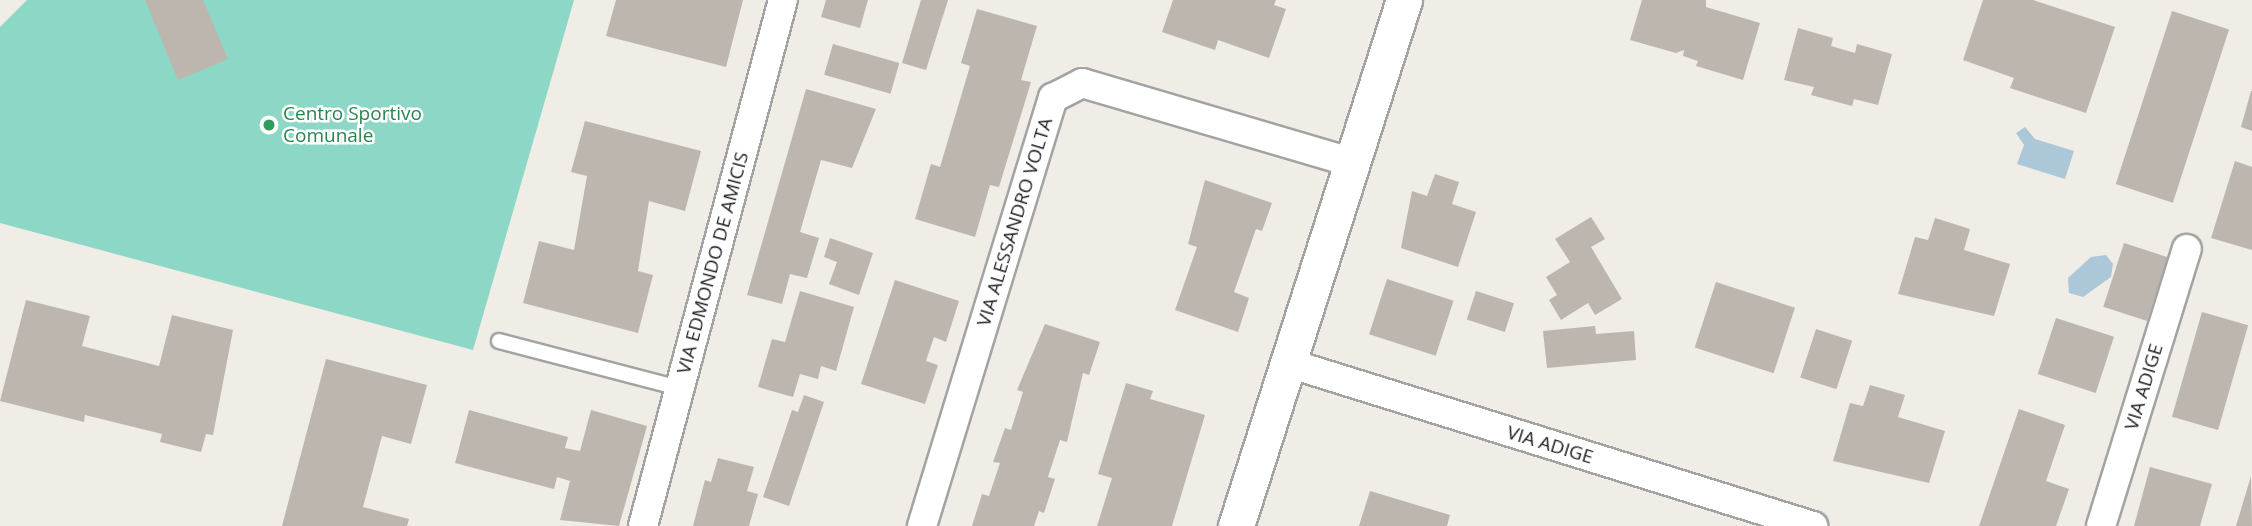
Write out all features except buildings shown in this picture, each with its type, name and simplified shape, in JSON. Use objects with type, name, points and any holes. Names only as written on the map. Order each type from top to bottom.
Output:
[{"type":"street","name":"VIA EDMONDO DE AMICIS","points":[[643,526],[783,0]]},
{"type":"street","points":[[1236,526],[1404,0]]},
{"type":"street","name":"VIA ALESSANDRO VOLTA","points":[[922,526],[1054,98],[1082,83],[1353,163]]},
{"type":"street","name":"VIA ADIGE","points":[[2101,526],[2187,249]]},
{"type":"street","name":"VIA ADIGE","points":[[1288,363],[1813,526]]},
{"type":"lane","points":[[499,341],[680,388]]},
{"type":"shaded area","name":"Centro Sportivo Comunale","points":[[27,0],[574,0],[473,350],[0,223],[0,27]]},
{"type":"shaded area","points":[[2025,127],[2035,139],[2074,151],[2065,179],[2017,164],[2024,145],[2016,133]]},
{"type":"shaded area","points":[[2106,255],[2113,264],[2111,277],[2083,297],[2069,293],[2068,278],[2091,257]]},
{"type":"place","name":"Centro Sportivo Comunale","points":[[269,125]]}]
